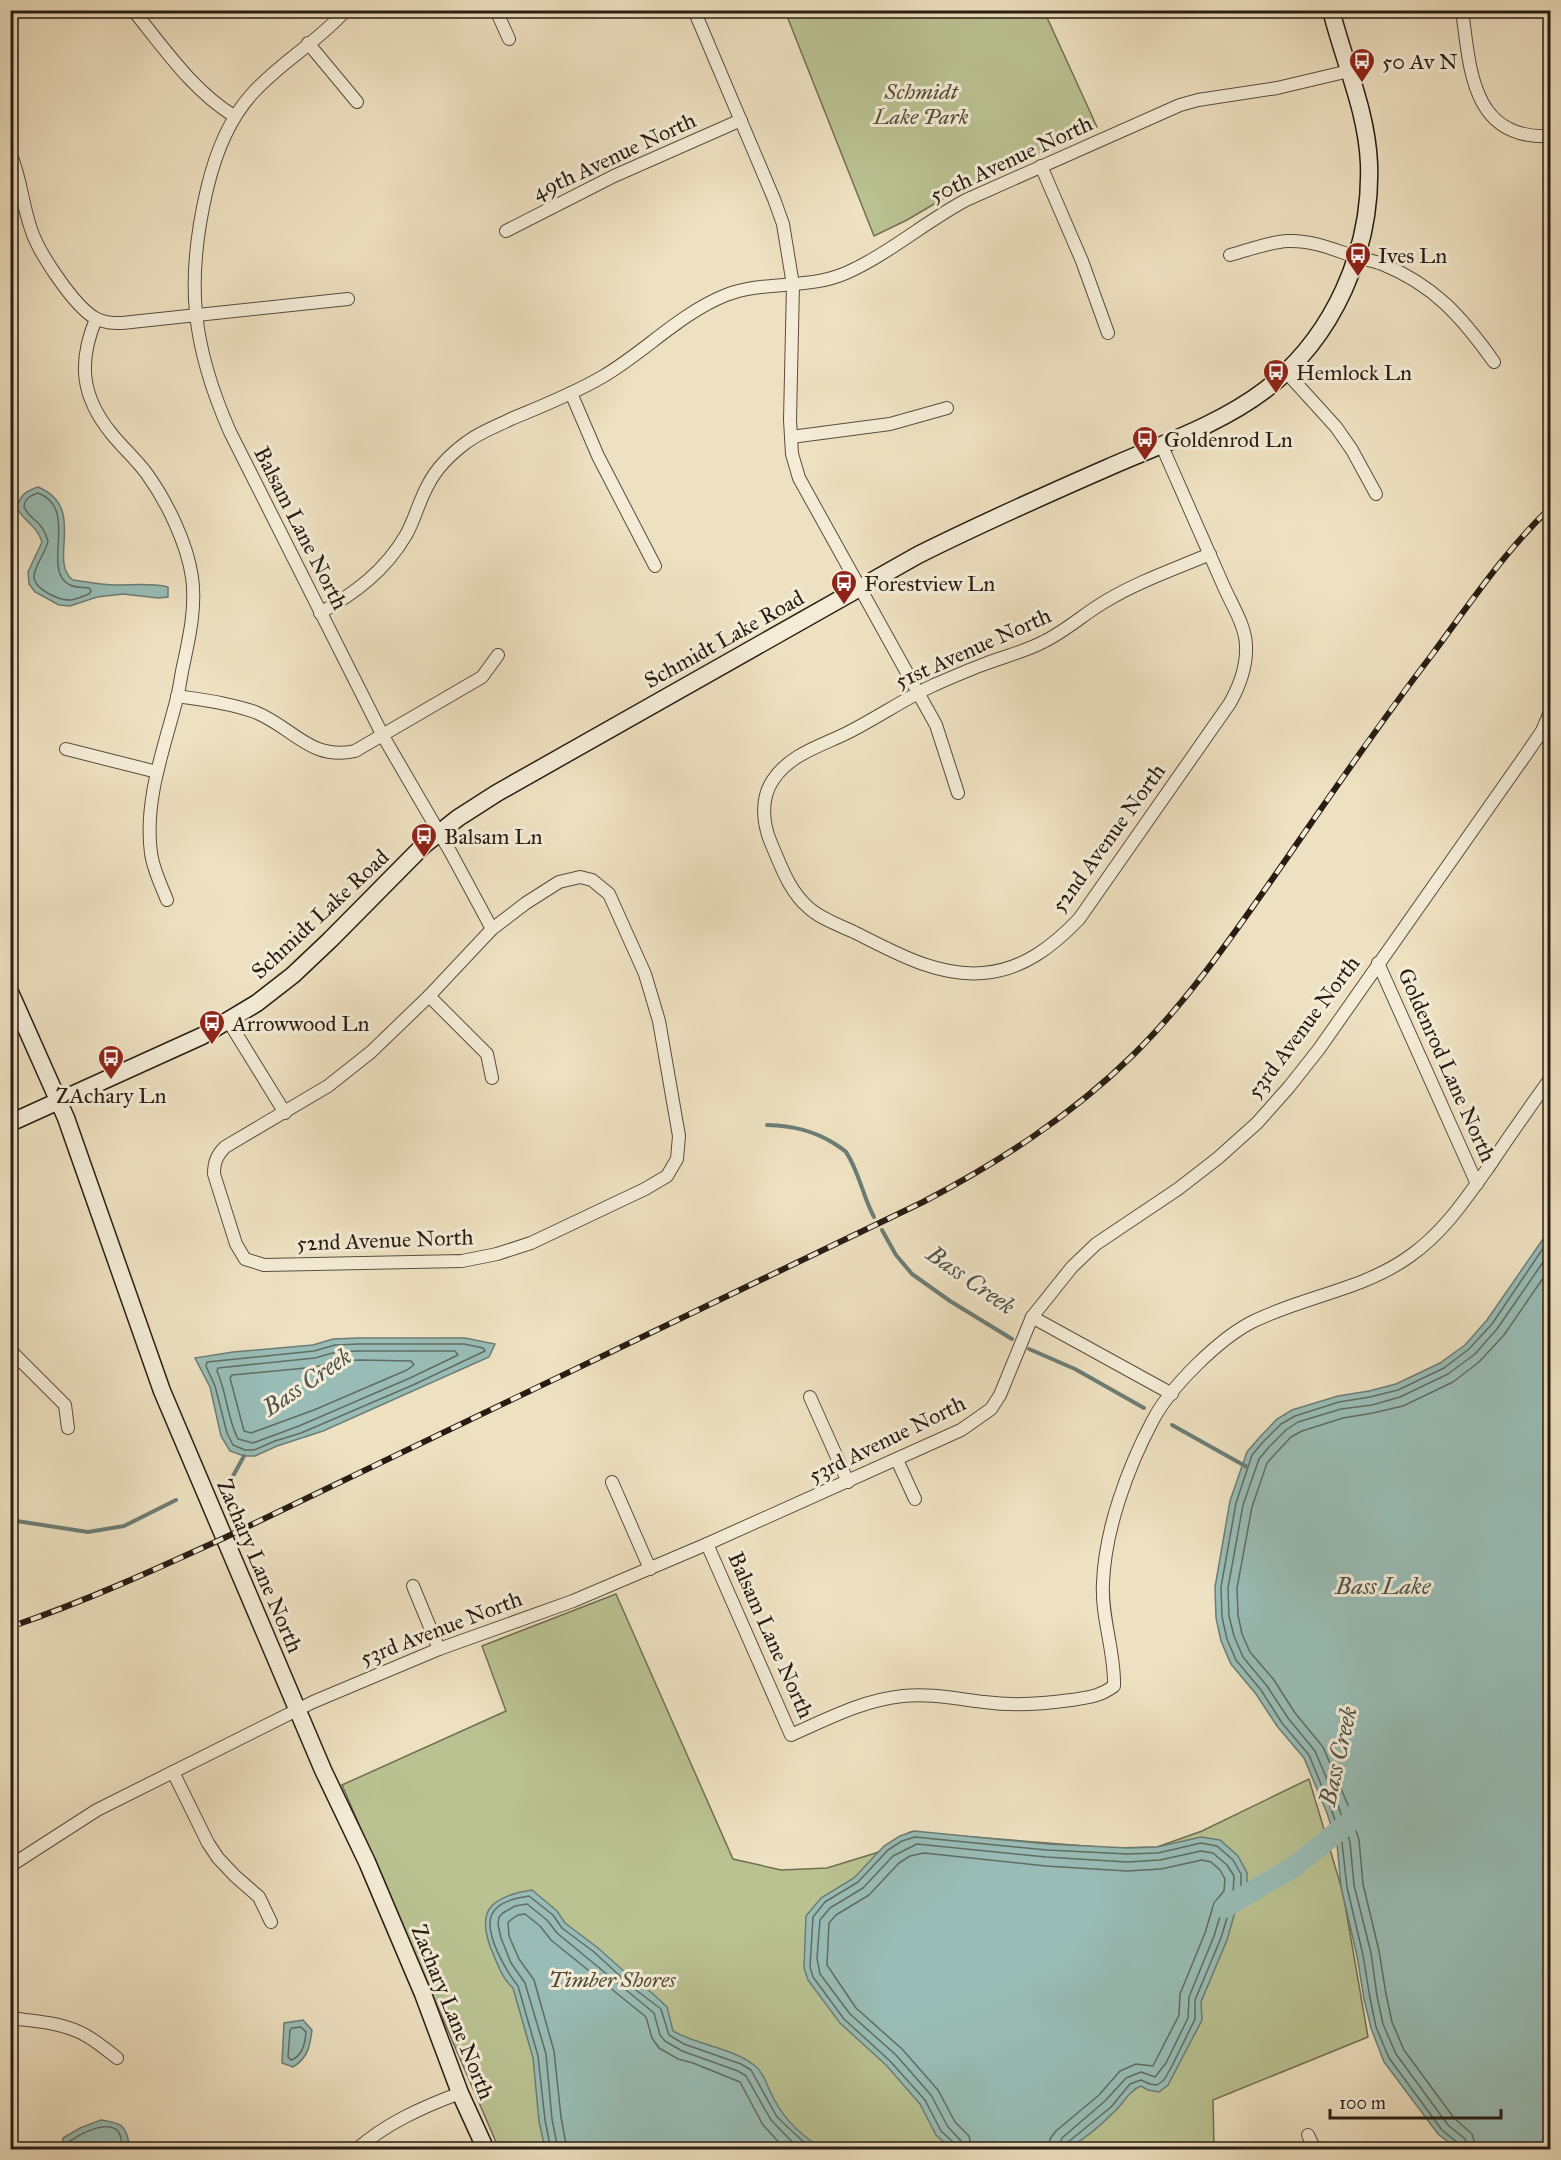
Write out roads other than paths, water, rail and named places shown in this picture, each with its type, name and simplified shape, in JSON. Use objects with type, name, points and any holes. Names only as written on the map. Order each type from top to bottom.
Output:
[{"type":"street","points":[[133,10],[190,79],[205,94],[234,116]]},
{"type":"street","name":"Balsam Lane North","points":[[346,10],[251,94],[234,116],[220,146],[211,175],[197,238],[194,270],[195,316],[213,393],[230,432],[383,736],[492,929]]},
{"type":"street","points":[[496,10],[509,39]]},
{"type":"street","points":[[694,10],[783,225],[794,285],[790,420],[792,454],[800,478],[936,725],[958,793]]},
{"type":"street","name":"Schmidt Lake Road","points":[[10,1123],[164,1054],[229,1022],[292,975],[438,834],[497,793],[918,555],[981,523],[1234,410],[1286,372],[1317,336],[1336,307],[1351,273],[1362,238],[1368,201],[1369,163],[1365,124],[1331,10]]},
{"type":"street","points":[[1462,10],[1470,68],[1475,89],[1483,105],[1494,118],[1511,128],[1526,134],[1551,136]]},
{"type":"street","points":[[308,43],[357,102]]},
{"type":"street","name":"50th Avenue North","points":[[320,613],[355,592],[376,574],[407,533],[428,484],[468,441],[602,377],[700,307],[750,288],[794,285],[826,280],[845,274],[937,215],[966,200],[1180,105],[1198,100],[1277,88],[1349,71]]},
{"type":"street","name":"49th Avenue North","points":[[506,231],[614,176],[741,120]]},
{"type":"street","points":[[10,153],[16,165],[31,229],[38,248],[81,309],[96,319],[115,323],[348,299]]},
{"type":"street","points":[[1041,166],[1074,240],[1107,333]]},
{"type":"street","points":[[1230,255],[1270,243],[1306,241],[1379,263],[1429,288],[1458,316],[1494,362]]},
{"type":"street","points":[[96,319],[84,356],[84,369],[93,404],[106,427],[147,474],[162,499],[186,549],[192,577],[193,613],[177,696],[156,772],[150,810],[151,854],[167,900]]},
{"type":"street","points":[[1286,372],[1336,427],[1352,450],[1376,494]]},
{"type":"street","points":[[571,393],[598,456],[656,566]]},
{"type":"street","points":[[791,437],[890,424],[947,408]]},
{"type":"street","points":[[1161,444],[1210,554]]},
{"type":"street","name":"52nd Avenue North","points":[[766,794],[765,823],[769,838],[794,892],[810,909],[830,921],[910,959],[958,973],[984,973],[1015,967],[1038,955],[1059,939],[1079,919],[1238,689],[1246,663],[1246,644],[1242,628],[1210,554]]},
{"type":"street","name":"51st Avenue North","points":[[766,794],[771,782],[790,760],[874,719],[918,692],[1043,642],[1067,629],[1123,591],[1210,554]]},
{"type":"street","points":[[177,696],[231,705],[255,712],[319,751],[332,753],[355,751],[483,677],[498,655]]},
{"type":"street","name":"53rd Avenue North","points":[[12,1861],[97,1810],[313,1702],[439,1648],[573,1601],[650,1569],[961,1430],[991,1409],[1000,1395],[1032,1317],[1072,1267],[1096,1244],[1178,1189],[1218,1158],[1257,1123],[1289,1087],[1319,1049],[1527,753],[1551,712]]},
{"type":"street","points":[[66,749],[156,772]]},
{"type":"street","name":"52nd Avenue North","points":[[285,1113],[225,1147],[218,1154],[214,1164],[214,1174],[236,1244],[244,1259],[264,1265],[462,1261],[497,1254],[531,1243],[656,1184],[667,1176],[677,1159],[679,1136],[659,1021],[645,974],[609,894],[592,880],[580,877],[559,882],[492,929]]},
{"type":"street","points":[[229,1022],[285,1113],[328,1086],[371,1052],[429,996],[492,929]]},
{"type":"street","name":"Goldenrod Lane North","points":[[1378,963],[1477,1184]]},
{"type":"street","name":"Zachary Lane North","points":[[10,992],[58,1100],[85,1170],[162,1391],[297,1711],[368,1862],[423,1994],[460,2093],[486,2150]]},
{"type":"street","points":[[429,996],[487,1054],[492,1078]]},
{"type":"street","points":[[1032,1317],[1172,1394],[1193,1369],[1220,1343],[1249,1324],[1277,1310],[1360,1284],[1411,1256],[1454,1215],[1551,1079]]},
{"type":"street","points":[[10,1350],[65,1405],[68,1428]]},
{"type":"street","name":"Balsam Lane North","points":[[707,1544],[791,1735],[843,1711],[872,1701],[902,1696],[928,1695],[987,1702],[1041,1703],[1101,1695],[1113,1686],[1114,1665],[1108,1641],[1102,1584],[1110,1535],[1119,1502],[1140,1449],[1154,1418],[1172,1394]]},
{"type":"street","points":[[810,1397],[848,1482]]},
{"type":"street","points":[[897,1460],[915,1499]]},
{"type":"street","points":[[612,1482],[650,1569]]},
{"type":"street","points":[[412,1586],[439,1648]]},
{"type":"street","points":[[173,1772],[208,1843],[235,1876],[259,1896],[271,1922]]},
{"type":"street","points":[[10,2018],[56,2025],[77,2031],[117,2058]]},
{"type":"street","points":[[356,2150],[368,2139],[407,2115],[460,2093]]},
{"type":"street","points":[[1308,2135],[1315,2150]]},
{"type":"water","points":[[38,487],[53,496],[61,508],[65,534],[64,560],[66,571],[73,580],[111,585],[168,587],[168,597],[123,594],[97,597],[70,606],[59,605],[35,592],[29,584],[28,572],[42,542],[37,531],[17,508],[24,494]]},
{"type":"water","name":"Bass Lake","points":[[1550,1229],[1550,2149],[1457,2149],[1438,2134],[1384,2062],[1371,2028],[1364,1999],[1341,1887],[1337,1844],[1327,1813],[1304,1758],[1231,1664],[1221,1641],[1216,1618],[1215,1587],[1230,1501],[1247,1452],[1259,1438],[1277,1419],[1292,1410],[1338,1396],[1396,1384],[1440,1363],[1465,1345],[1487,1320]]},
{"type":"water","points":[[465,1338],[495,1344],[489,1357],[323,1431],[255,1456],[244,1456],[230,1451],[221,1436],[210,1387],[195,1358],[233,1352],[313,1345],[333,1339]]},
{"type":"water","points":[[914,1831],[1047,1844],[1128,1848],[1157,1847],[1201,1837],[1220,1840],[1238,1856],[1247,1873],[1247,1903],[1235,1912],[1227,1940],[1201,2002],[1202,2020],[1168,2085],[1159,2092],[1141,2086],[1137,2088],[1099,2126],[1066,2149],[952,2149],[936,2135],[920,2104],[886,2065],[840,2023],[808,1980],[804,1968],[806,1916],[821,1898],[854,1878],[884,1846]]},
{"type":"water","points":[[532,1890],[557,1911],[565,1923],[667,2007],[673,2031],[735,2054],[758,2068],[784,2115],[809,2140],[824,2149],[545,2149],[539,2121],[533,2058],[513,1988],[500,1969],[488,1941],[486,1929],[486,1918],[495,1903],[504,1897]]},
{"type":"water","points":[[303,2020],[312,2030],[310,2041],[305,2056],[293,2067],[282,2063],[284,2023]]},
{"type":"water","points":[[101,2120],[124,2128],[129,2144],[126,2149],[64,2150],[62,2148],[63,2138]]},
{"type":"waterway","name":"Bass Creek","points":[[767,1125],[810,1132],[827,1139],[845,1151],[854,1167],[874,1217]]},
{"type":"waterway","name":"Bass Creek","points":[[882,1230],[896,1255],[912,1274],[950,1301],[1012,1339]]},
{"type":"waterway","name":"Bass Creek","points":[[1029,1349],[1075,1369],[1144,1408]]},
{"type":"waterway","name":"Bass Creek","points":[[1172,1425],[1247,1467]]},
{"type":"waterway","name":"Bass Creek","points":[[233,1476],[244,1456]]},
{"type":"waterway","name":"Bass Creek","points":[[10,1520],[88,1532],[124,1526],[176,1500]]},
{"type":"waterway","name":"Bass Creek","points":[[1224,1908],[1295,1866],[1352,1820],[1353,1815]]},
{"type":"railway","points":[[10,1627],[145,1574],[224,1538],[923,1202],[979,1171],[1059,1118],[1133,1055],[1189,993],[1239,927],[1370,739],[1473,598],[1517,543],[1550,508]]},
{"type":"place","name":"50 Av N","points":[[1362,84]]},
{"type":"place","name":"Ives Ln","points":[[1358,278]]},
{"type":"place","name":"Hemlock Ln","points":[[1276,395]]},
{"type":"place","name":"Goldenrod Ln","points":[[1145,462]]},
{"type":"place","name":"Forestview Ln","points":[[844,606]]},
{"type":"place","name":"Balsam Ln","points":[[424,859]]},
{"type":"place","name":"Arrowwood Ln","points":[[212,1046]]},
{"type":"place","name":"ZAchary Ln","points":[[111,1081]]},
{"type":"park label","name":"Schmidt Lake Park","points":[[921,104]]},
{"type":"park label","name":"Timber Shores","points":[[612,1979]]}]
